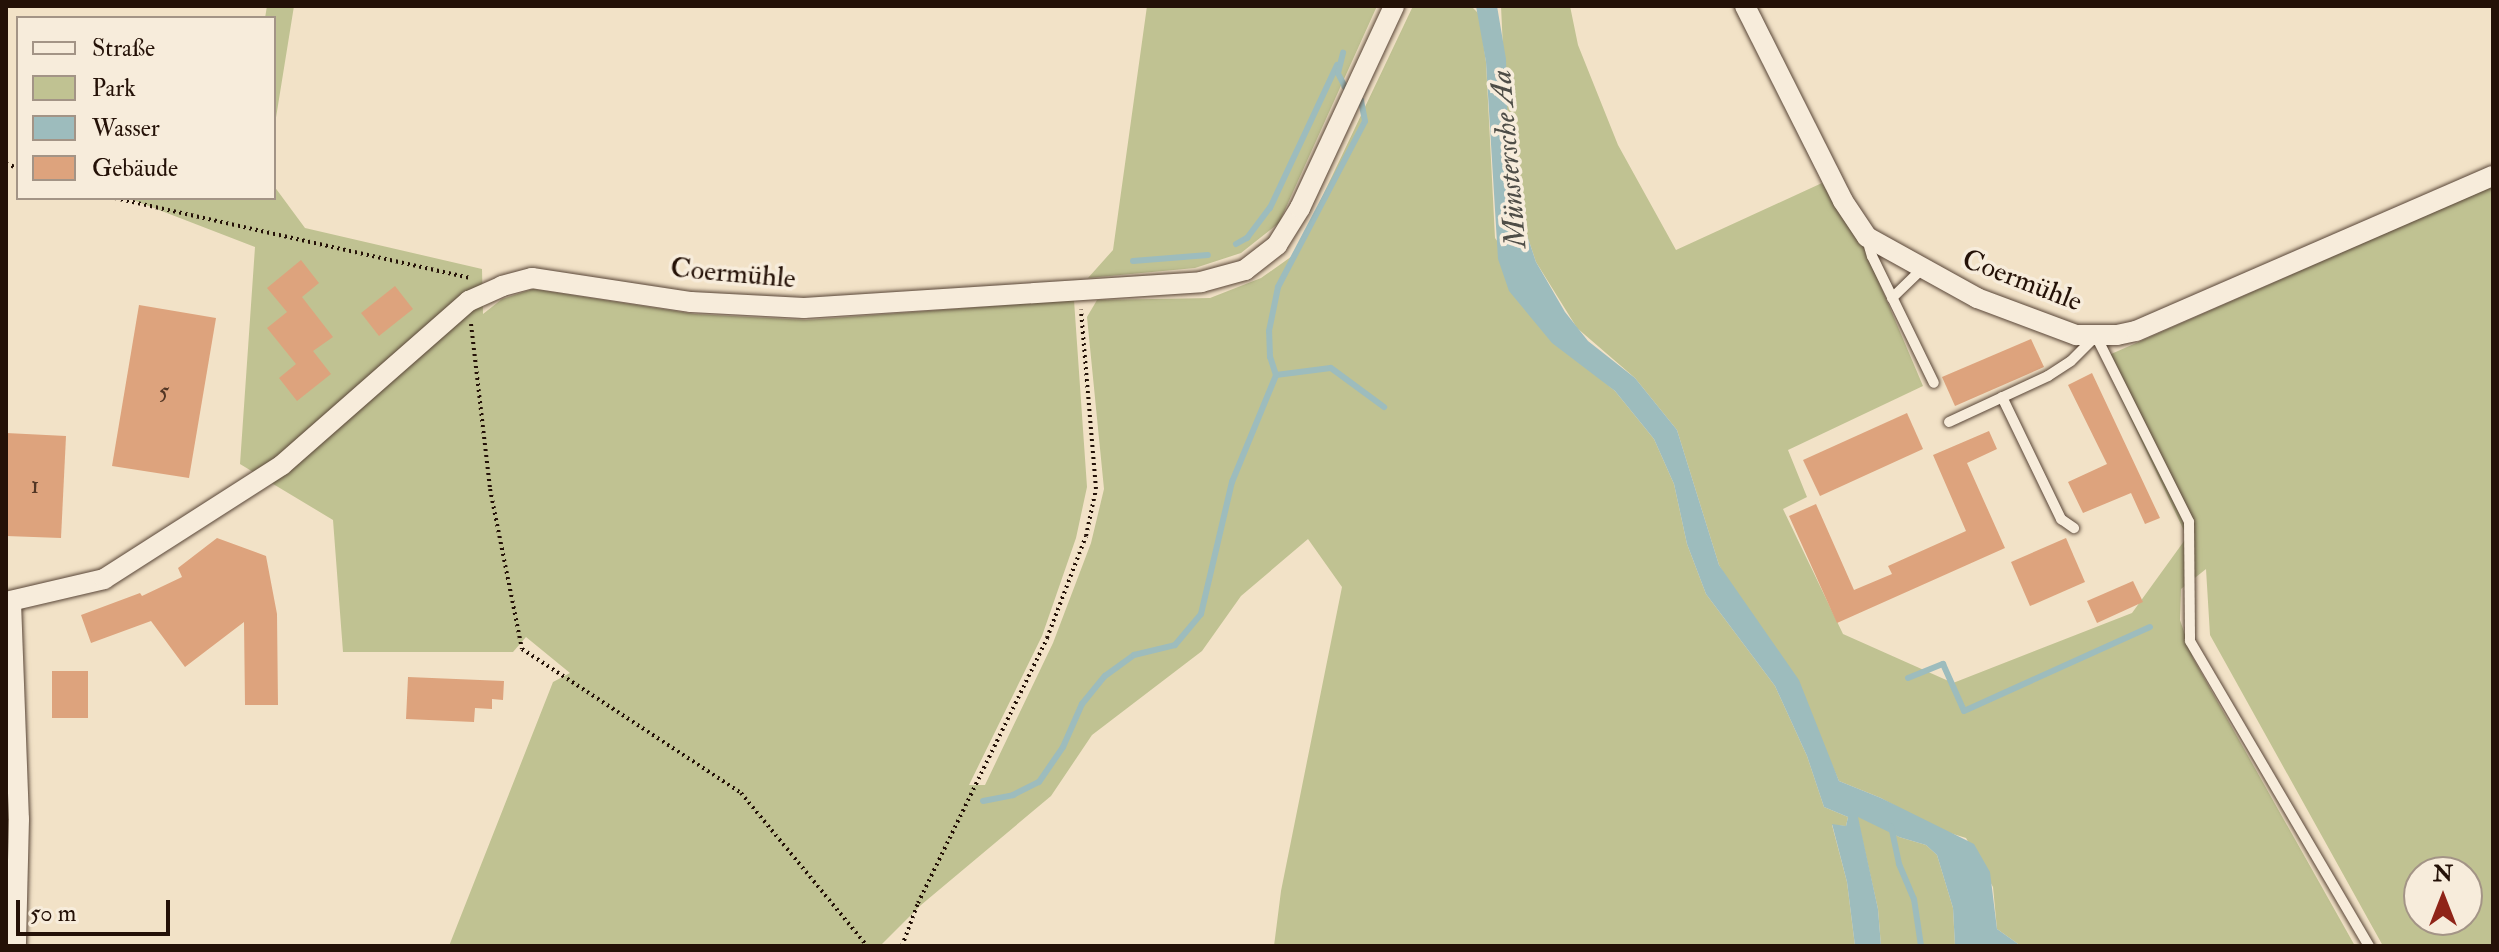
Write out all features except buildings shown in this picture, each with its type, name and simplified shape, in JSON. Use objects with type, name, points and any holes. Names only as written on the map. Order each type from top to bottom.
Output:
[{"type":"street","name":"Coermühle","points":[[16,946],[19,819],[8,602],[104,579],[282,465],[469,301],[502,286],[532,278],[691,302],[804,308],[1201,282],[1245,270],[1277,245],[1300,208],[1394,6]]},
{"type":"street","name":"Coermühle","points":[[1745,6],[1843,201],[1867,237],[1921,270],[2041,324],[2076,335],[2136,331],[2493,176]]},
{"type":"lane","points":[[1867,237],[1892,298],[1934,383]]},
{"type":"lane","points":[[1892,298],[1921,270]]},
{"type":"lane","points":[[1949,422],[2071,361],[2096,336],[2189,522],[2190,641],[2369,946]]},
{"type":"lane","points":[[2002,397],[2061,519],[2074,528]]},
{"type":"path","points":[[124,200],[502,286]]},
{"type":"path","points":[[902,946],[918,903],[1047,638],[1086,536],[1096,489],[1080,319],[1083,289]]},
{"type":"path","points":[[469,301],[490,489],[522,649],[741,793],[867,946]]},
{"type":"green space","points":[[267,6],[294,6],[276,118],[276,16],[265,16]]},
{"type":"green space","points":[[1147,6],[1377,6],[1279,223],[1241,253],[1195,268],[1088,278],[1113,250]]},
{"type":"green space","points":[[1413,6],[1471,6],[1479,14],[1486,62],[1495,238],[1597,376],[1615,391],[1654,439],[1674,484],[1687,544],[1706,594],[1775,686],[1807,756],[1824,807],[1848,817],[1846,826],[1832,825],[1847,882],[1855,946],[1274,946],[1281,891],[1342,587],[1308,539],[1241,596],[1202,651],[1092,735],[1051,796],[921,905],[880,946],[449,946],[553,682],[570,673],[526,637],[513,652],[343,652],[333,520],[240,464],[255,247],[133,200],[276,200],[276,189],[305,228],[482,269],[483,314],[502,299],[533,289],[695,314],[806,320],[1074,300],[1087,487],[1076,538],[1042,636],[969,785],[985,785],[1053,643],[1091,543],[1104,489],[1087,317],[1097,300],[1210,298],[1261,278],[1295,254]]},
{"type":"green space","points":[[1501,6],[1570,6],[1578,45],[1618,145],[1676,250],[1822,183],[1865,249],[1923,386],[1788,450],[1807,497],[1783,509],[1843,634],[1953,683],[2132,613],[2187,537],[2102,358],[2493,186],[2493,946],[2383,946],[2210,635],[2206,569],[2181,589],[2180,620],[2193,658],[2355,946],[2021,946],[1997,929],[1993,887],[1966,838],[1937,829],[1881,798],[1839,781],[1825,749],[1719,565],[1677,430],[1635,378],[1577,328],[1536,262],[1527,235],[1523,195],[1509,177]]},
{"type":"green space","points":[[1857,816],[1899,837],[1926,845],[1937,855],[1953,908],[1955,946],[1881,946],[1878,909]]},
{"type":"water","points":[[1476,6],[1497,6],[1506,59],[1509,177],[1523,195],[1527,235],[1536,262],[1565,312],[1588,341],[1635,378],[1677,430],[1719,565],[1799,680],[1839,781],[1974,844],[1990,872],[1997,929],[2021,946],[1955,946],[1953,908],[1937,855],[1926,845],[1899,837],[1858,817],[1878,909],[1881,946],[1855,946],[1847,882],[1832,824],[1846,826],[1848,817],[1824,807],[1807,756],[1775,686],[1706,594],[1687,544],[1674,484],[1654,439],[1615,391],[1552,343],[1509,291],[1498,259],[1486,62]]},
{"type":"waterway","points":[[983,801],[1013,795],[1039,782],[1063,747],[1082,704],[1105,676],[1134,655],[1175,645],[1201,614],[1232,482],[1276,375],[1270,357],[1269,331],[1278,287],[1365,121],[1361,100],[1345,87],[1338,73],[1343,53]]},
{"type":"waterway","points":[[1236,244],[1247,238],[1270,208],[1337,65]]},
{"type":"waterway","points":[[1133,261],[1208,255]]},
{"type":"waterway","points":[[1276,375],[1331,368],[1384,407]]},
{"type":"waterway","points":[[1908,678],[1943,664],[1964,711],[2150,627]]},
{"type":"waterway","points":[[1891,826],[1899,864],[1914,899],[1921,946]]},
{"type":"water label","name":"Münstersche Aa","points":[[1509,159]]}]
